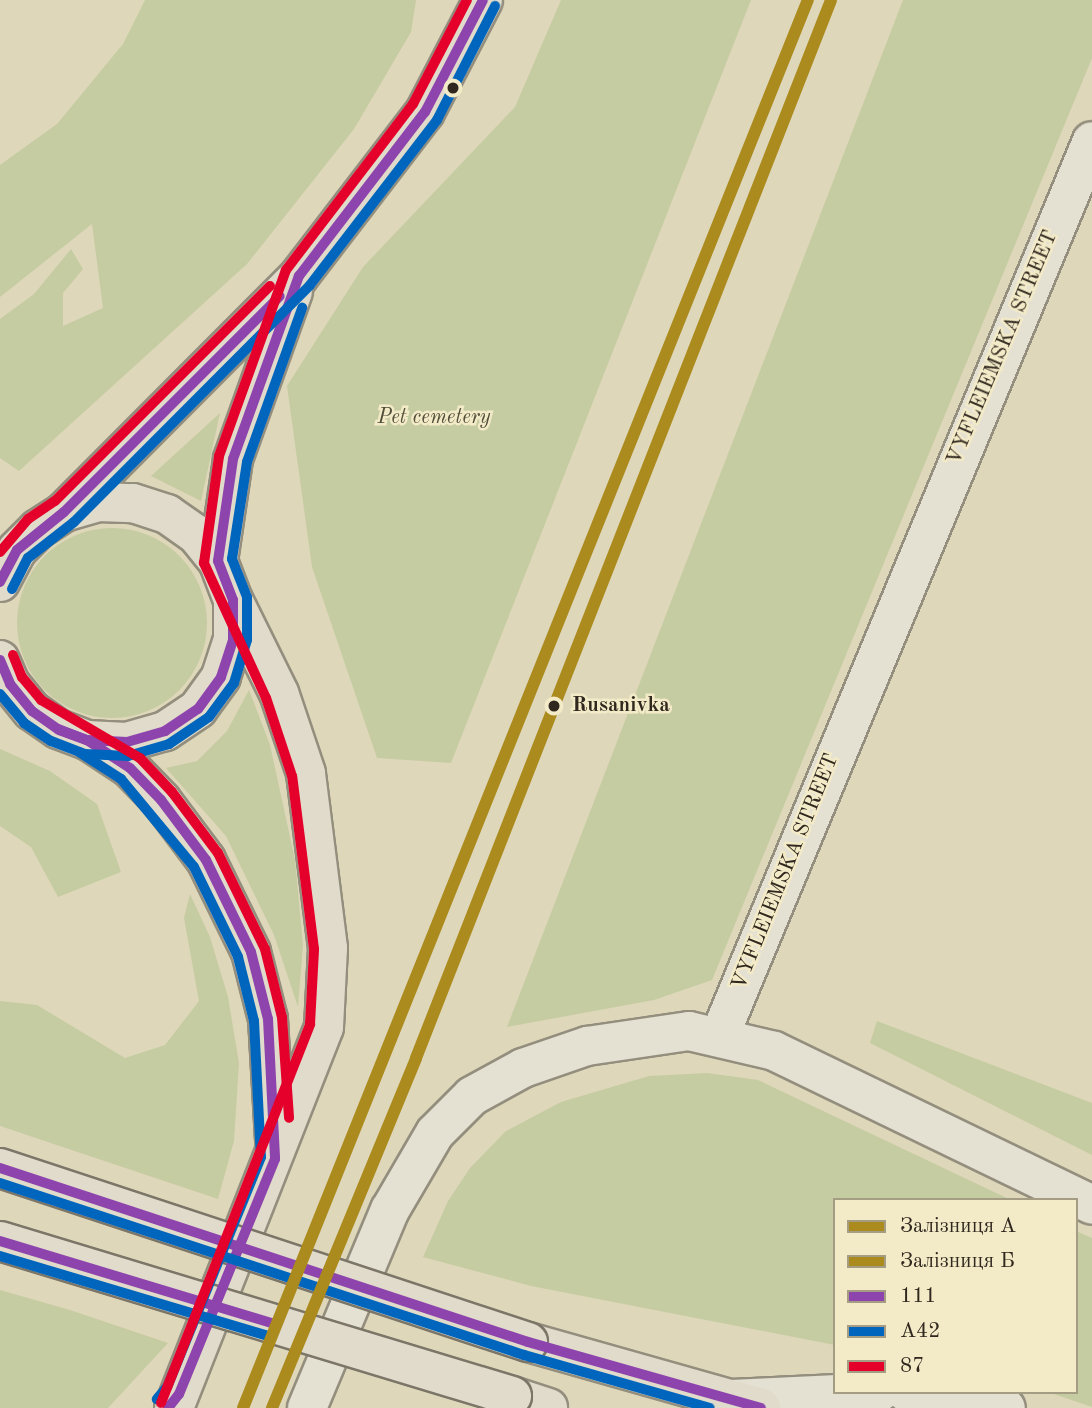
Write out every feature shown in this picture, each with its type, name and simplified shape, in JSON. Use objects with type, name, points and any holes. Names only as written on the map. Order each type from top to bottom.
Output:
[{"type":"main road","points":[[6,561],[38,528],[64,512],[299,276],[425,112],[483,0]]},
{"type":"main road","points":[[218,561],[233,459],[299,276]]},
{"type":"main road","points":[[64,512],[98,502],[133,503],[167,514],[196,534],[218,561],[233,600],[279,693],[306,773],[328,948],[324,1027],[275,1159],[173,1404]]},
{"type":"main road","points":[[87,740],[127,742],[165,731],[198,709],[221,677],[233,639],[233,600]]},
{"type":"main road","points":[[0,660],[16,707],[58,729],[87,740],[130,768],[161,800],[206,860],[251,952],[268,1018],[275,1159]]},
{"type":"main road","points":[[0,1168],[528,1342],[746,1403]]},
{"type":"main road","points":[[0,1241],[548,1408]]},
{"type":"street","name":"VYFLEIEMSKA STREET","points":[[720,1035],[1092,141]]},
{"type":"street","points":[[307,1408],[410,1171],[435,1133],[472,1096],[523,1068],[587,1046],[689,1031],[720,1035],[774,1051],[1078,1198]]},
{"type":"street","points":[[746,1403],[856,1394]]},
{"type":"street","points":[[918,1394],[1006,1408]]},
{"type":"green space","points":[[145,0],[416,0],[411,32],[354,129],[247,264],[19,471],[0,458],[0,319],[34,294],[71,249],[83,269],[63,293],[63,326],[103,308],[92,224],[0,297],[0,165],[57,124],[123,44]]},
{"type":"green space","name":"Pet cemetery","points":[[561,0],[751,0],[451,763],[377,758],[312,567],[287,386],[363,267],[515,107]]},
{"type":"green space","points":[[903,0],[1092,0],[1092,58],[712,980],[654,1000],[507,1027]]},
{"type":"green space","points":[[220,413],[201,501],[151,476]]},
{"type":"green space","points":[[112,528],[148,535],[179,556],[200,587],[207,623],[200,659],[179,690],[148,711],[112,718],[76,711],[45,690],[24,659],[17,623],[24,587],[45,556],[76,535]]},
{"type":"green space","points":[[249,690],[270,745],[295,860],[303,945],[298,1007],[274,935],[226,836],[166,768],[197,761],[227,731]]},
{"type":"green space","points":[[0,749],[50,771],[97,804],[121,872],[58,897],[31,847],[0,826]]},
{"type":"green space","points":[[190,894],[210,937],[228,997],[239,1063],[234,1141],[218,1199],[0,1126],[0,1001],[37,1005],[125,1058],[165,1045],[199,1001],[184,918]]},
{"type":"green space","points":[[877,1021],[1092,1103],[1092,1155],[870,1043]]},
{"type":"green space","points":[[707,1073],[758,1080],[1007,1198],[833,1198],[833,1345],[531,1286],[423,1257],[448,1201],[470,1168],[506,1131],[561,1102],[649,1076]]},
{"type":"green space","points":[[1078,1232],[1092,1238],[1092,1407],[1054,1394],[1078,1394]]},
{"type":"green space","points":[[0,1290],[168,1343],[108,1408],[0,1408]]},
{"type":"rail line","name":"A","points":[[243,1408],[808,0]]},
{"type":"rail line","name":"Б","points":[[272,1408],[416,1058],[831,0]]},
{"type":"transit line","name":"87","points":[[161,1403],[310,1024],[314,949],[292,776],[266,698],[204,563],[219,456],[286,270],[413,104],[467,0]]},
{"type":"transit line","name":"111","points":[[0,660],[10,684],[32,711],[58,729],[87,740],[127,742],[165,731],[198,709],[221,677],[233,639],[233,600],[218,561],[233,459],[299,276],[425,112],[483,0]]},
{"type":"transit line","name":"А42","points":[[12,589],[28,558],[74,522],[310,285],[437,120],[495,6]]},
{"type":"transit line","name":"87","points":[[0,552],[28,519],[55,501],[270,286]]},
{"type":"transit line","name":"111","points":[[0,582],[17,550],[64,512],[280,296]]},
{"type":"transit line","name":"А42","points":[[0,694],[24,723],[51,741],[85,754],[128,756],[169,744],[209,717],[234,683],[247,640],[247,597],[232,559],[247,462],[302,308]]},
{"type":"transit line","name":"87","points":[[13,655],[22,677],[41,700],[140,758],[172,792],[218,853],[265,949],[282,1017],[289,1118]]},
{"type":"transit line","name":"111","points":[[59,730],[87,740],[130,768],[161,800],[206,860],[251,952],[268,1019],[275,1159],[179,1394],[168,1408]]},
{"type":"transit line","name":"А42","points":[[79,752],[121,779],[194,867],[238,957],[254,1021],[261,1157],[167,1387],[157,1399]]},
{"type":"transit line","name":"111","points":[[0,1168],[528,1342],[761,1408]]},
{"type":"transit line","name":"А42","points":[[0,1183],[524,1355],[710,1408]]},
{"type":"transit line","name":"111","points":[[0,1241],[275,1324]]},
{"type":"transit line","name":"А42","points":[[0,1256],[271,1337]]},
{"type":"place","name":"Rusanivka","points":[[554,706]]}]
